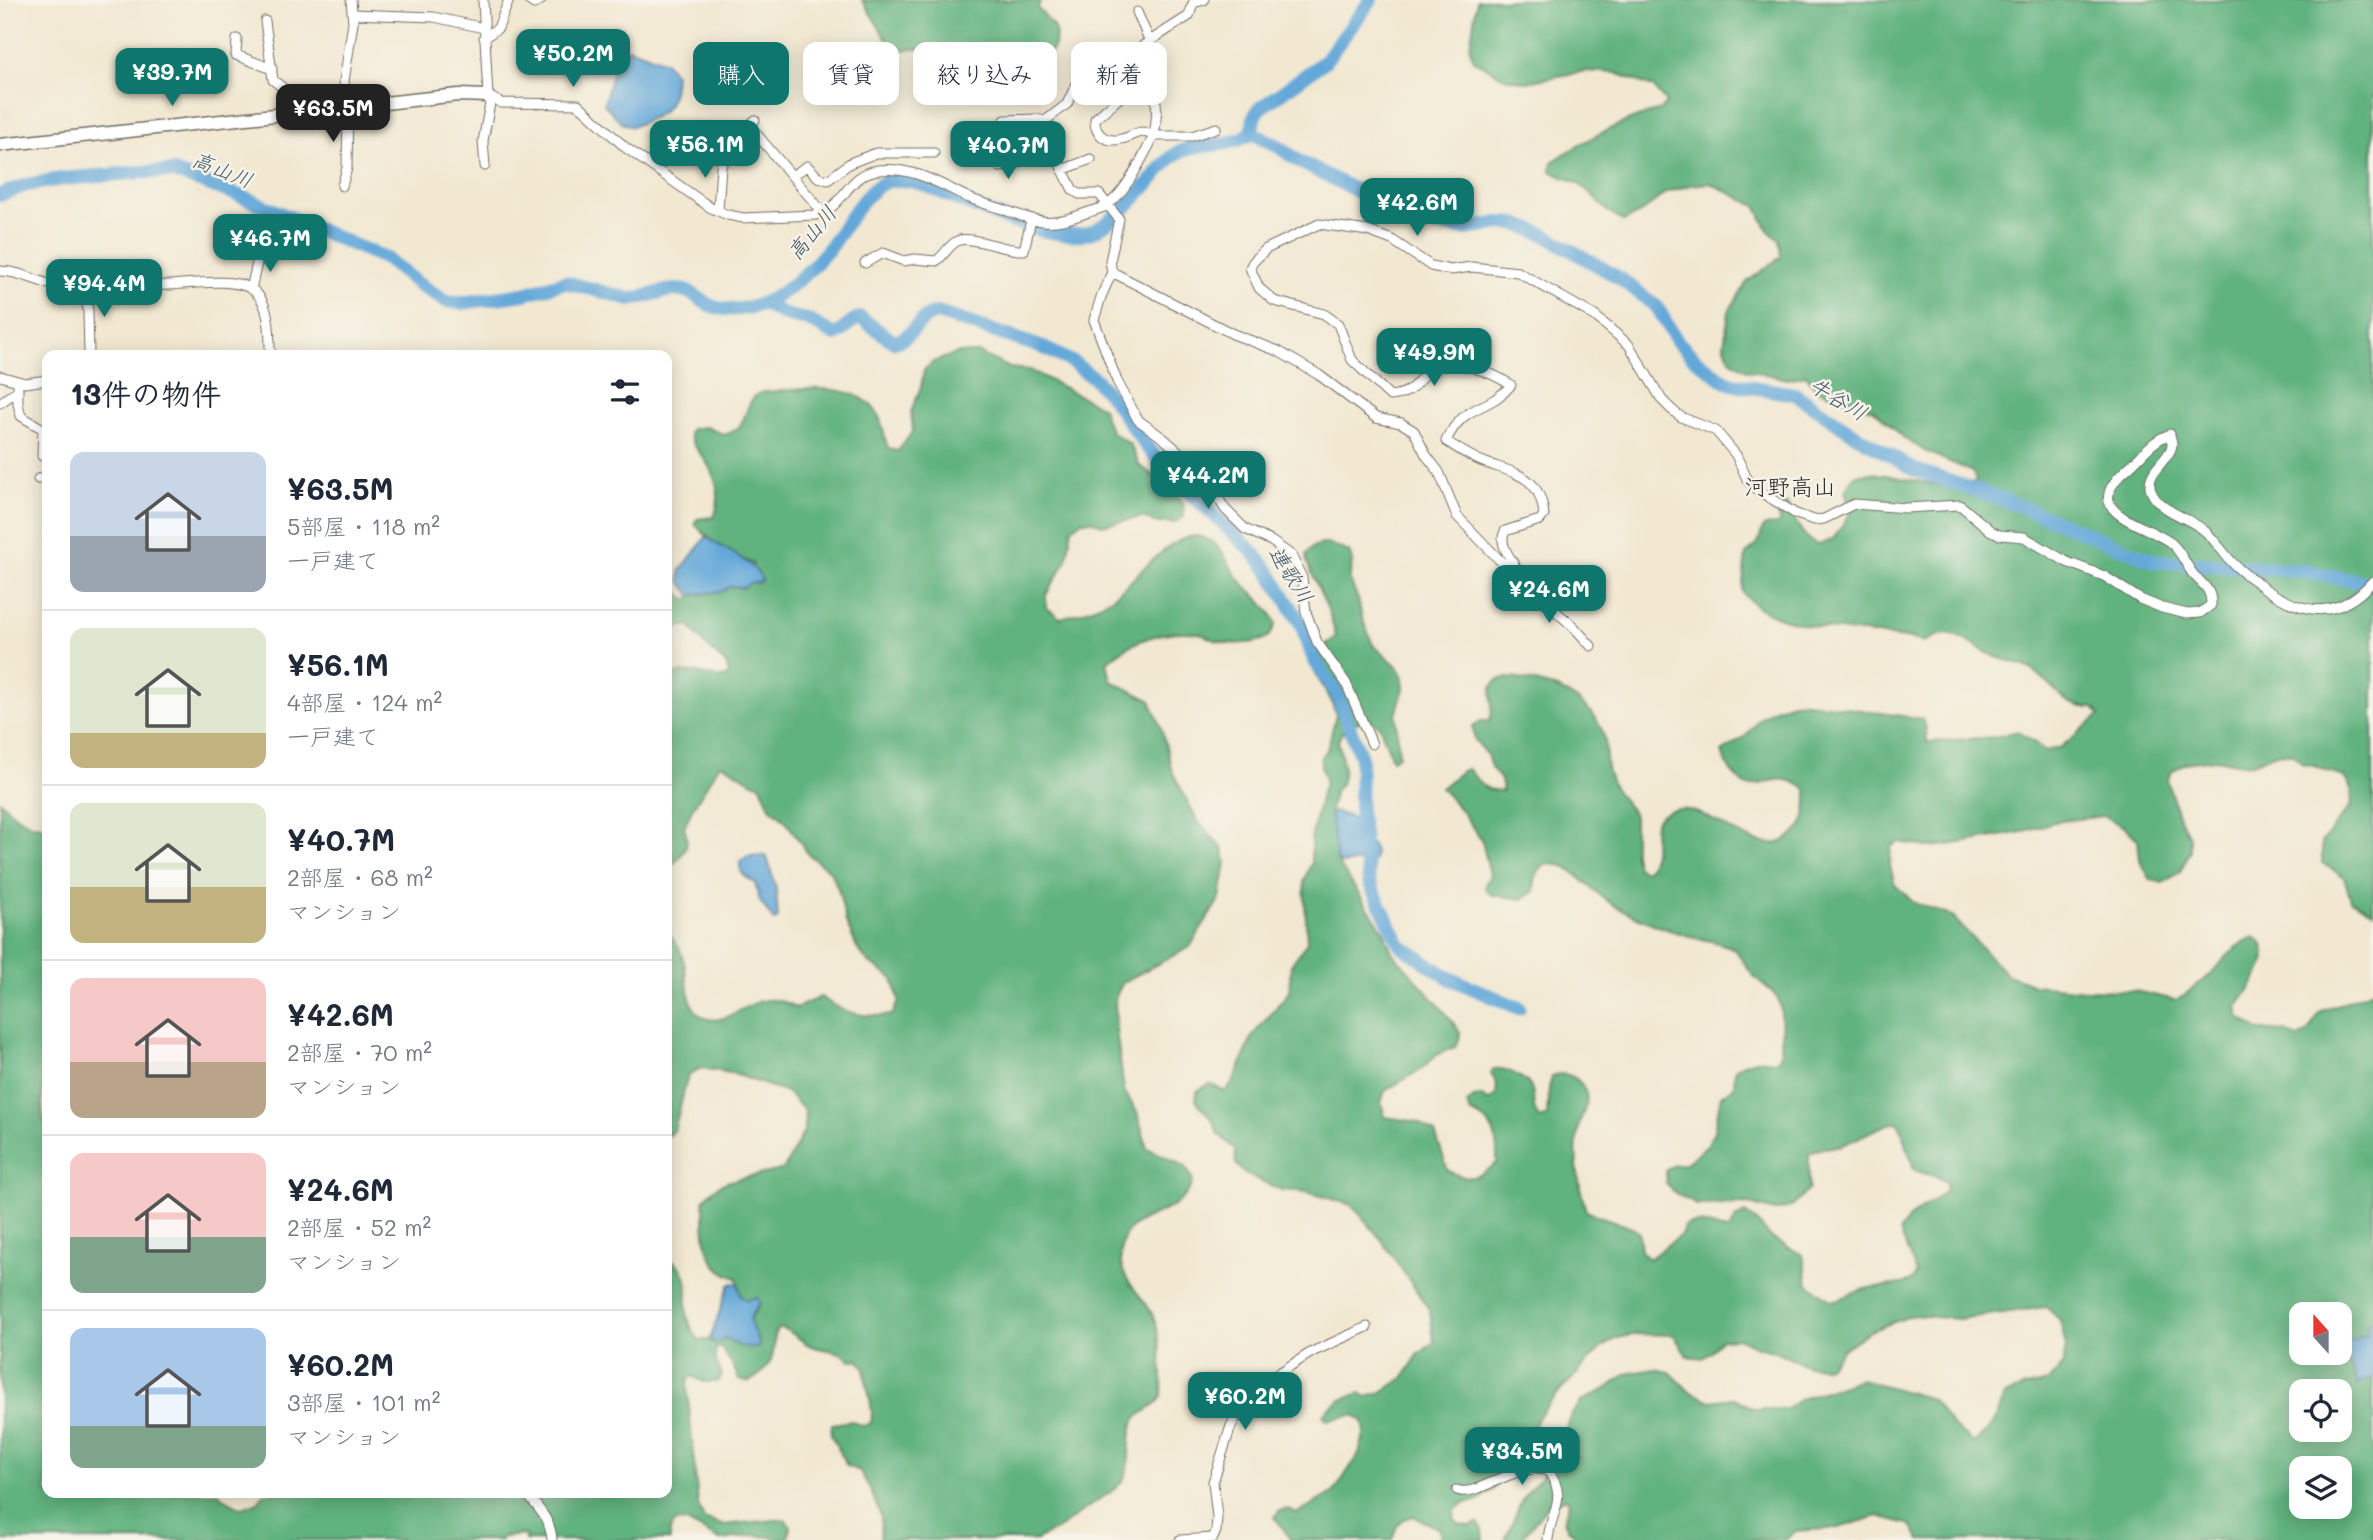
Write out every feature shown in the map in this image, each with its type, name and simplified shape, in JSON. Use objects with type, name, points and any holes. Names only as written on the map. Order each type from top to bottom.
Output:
[{"type":"street","points":[[342,186],[347,168],[348,106],[344,81],[352,14],[351,0]]},
{"type":"street","points":[[482,0],[489,97],[483,141],[485,166]]},
{"type":"street","points":[[352,14],[434,17],[484,33],[498,28],[509,0]]},
{"type":"street","points":[[527,0],[534,4],[541,0]]},
{"type":"street","points":[[1137,12],[1150,42],[1189,16],[1193,3],[1204,0]]},
{"type":"street","points":[[265,21],[274,80],[282,87],[287,112]]},
{"type":"street","points":[[237,39],[236,55],[272,69]]},
{"type":"street","points":[[0,145],[458,95],[489,97],[501,103],[578,104],[626,148],[718,211],[743,218],[827,212],[836,205],[855,180],[866,173],[897,170],[932,179],[1030,225],[1056,223],[1106,205],[1133,177],[1154,136],[1158,110],[1156,105]]},
{"type":"street","points":[[1045,121],[1067,104],[1071,95]]},
{"type":"street","points":[[1111,105],[1095,119],[1100,135],[1109,140],[1141,132],[1154,136],[1192,136],[1216,128]]},
{"type":"street","points":[[1005,120],[1036,118],[1045,121]]},
{"type":"street","points":[[1045,121],[1051,146],[1073,190],[1079,194],[1099,194],[1119,219],[1110,261],[1112,272],[1094,320],[1117,381],[1138,420],[1195,466],[1224,509],[1237,522],[1290,555],[1302,578],[1306,612],[1317,642],[1346,683],[1372,744]]},
{"type":"street","points":[[730,135],[746,130],[752,123],[819,208],[820,214]]},
{"type":"street","points":[[995,141],[1000,167],[1014,165],[1030,154],[1051,146]]},
{"type":"street","points":[[792,176],[807,166],[818,177],[828,180],[850,163],[876,153],[934,153]]},
{"type":"street","points":[[718,211],[721,166],[725,159]]},
{"type":"street","points":[[1062,170],[1091,159]]},
{"type":"street","points":[[1525,585],[1521,572],[1502,545],[1501,539],[1505,531],[1539,520],[1544,515],[1543,504],[1535,486],[1526,478],[1476,459],[1446,442],[1456,422],[1475,408],[1502,396],[1511,385],[1482,369],[1440,366],[1432,369],[1405,394],[1390,396],[1352,360],[1338,324],[1324,314],[1274,301],[1259,288],[1250,268],[1252,262],[1266,249],[1319,224],[1368,231],[1391,240],[1431,266],[1450,270],[1472,267],[1518,272],[1595,316],[1623,338],[1662,400],[1672,411],[1716,431],[1736,455],[1748,481],[1762,493],[1807,519],[1824,519],[1854,504],[1906,508],[1960,505],[1991,531],[2000,535],[2024,537],[2067,562],[2104,576],[2162,608],[2187,614],[2200,613],[2211,605],[2206,585],[2193,574],[2175,547],[2125,520],[2113,510],[2108,497],[2108,492],[2122,473],[2143,455],[2156,439],[2170,433],[2173,443],[2156,469],[2150,484],[2151,489],[2162,506],[2208,534],[2239,570],[2280,598],[2311,610],[2330,610],[2350,603],[2373,582]]},
{"type":"street","points":[[865,263],[883,253],[904,261],[915,258],[936,261],[954,243],[964,239],[1021,251],[1026,247],[1030,225]]},
{"type":"street","points":[[251,289],[260,250]]},
{"type":"street","points":[[0,271],[18,273],[50,285],[85,288],[218,283],[251,289],[264,304],[269,350]]},
{"type":"street","points":[[1112,272],[1233,334],[1278,351],[1319,375],[1376,418],[1401,423],[1414,431],[1426,455],[1439,472],[1457,516],[1525,585],[1574,627],[1591,646]]},
{"type":"street","points":[[85,288],[89,350]]},
{"type":"street","points":[[0,376],[18,386]]},
{"type":"street","points":[[0,403],[18,386],[42,381]]},
{"type":"street","points":[[18,386],[21,416],[42,428]]},
{"type":"street","points":[[1180,1540],[1213,1538],[1217,1517],[1213,1482],[1231,1426],[1250,1395],[1312,1352],[1367,1327]]},
{"type":"street","points":[[1457,1490],[1463,1493],[1471,1491],[1499,1478],[1532,1469],[1548,1471],[1559,1489],[1548,1540]]},
{"type":"street","points":[[530,1498],[548,1521],[552,1529],[552,1540]]},
{"type":"green space","points":[[862,0],[1040,0],[1038,8],[1052,25],[1056,37],[1055,42],[913,42],[913,49],[899,50],[899,42],[888,42]]},
{"type":"green space","points":[[1477,0],[2373,0],[2373,912],[2351,900],[2344,877],[2322,863],[2322,842],[2352,804],[2351,789],[2344,777],[2303,764],[2293,754],[2276,753],[2253,763],[2242,764],[2215,759],[2185,763],[2171,772],[2167,781],[2179,818],[2190,838],[2190,851],[2180,872],[2163,883],[2151,880],[2140,860],[2138,840],[2126,828],[2104,816],[2054,822],[2022,832],[1949,845],[1928,847],[1899,842],[1891,847],[1890,866],[1895,885],[1915,903],[1952,916],[2006,974],[2034,985],[2135,991],[2176,1000],[2204,980],[2236,948],[2254,937],[2262,944],[2264,961],[2255,981],[2237,1007],[2240,1018],[2259,1030],[2285,1032],[2298,1038],[2307,1033],[2321,1011],[2373,991],[2373,1540],[1920,1540],[1911,1525],[1878,1516],[1838,1528],[1796,1531],[1785,1540],[1582,1540],[1568,1529],[1564,1521],[1569,1502],[1566,1498],[1548,1505],[1520,1540],[1505,1540],[1523,1497],[1561,1454],[1564,1435],[1572,1414],[1582,1401],[1608,1388],[1626,1374],[1654,1369],[1670,1372],[1689,1391],[1710,1401],[1734,1398],[1755,1409],[1786,1409],[1801,1399],[1861,1379],[1932,1399],[1951,1424],[1973,1443],[1994,1422],[2005,1395],[2048,1382],[2063,1365],[2066,1347],[2060,1320],[2046,1307],[1958,1319],[1913,1315],[1870,1331],[1843,1349],[1828,1367],[1808,1366],[1738,1338],[1721,1339],[1703,1358],[1687,1356],[1674,1335],[1638,1334],[1617,1338],[1600,1349],[1549,1403],[1536,1421],[1527,1443],[1494,1489],[1478,1501],[1464,1503],[1455,1510],[1454,1518],[1458,1524],[1469,1526],[1478,1523],[1483,1530],[1484,1540],[1438,1540],[1440,1529],[1413,1516],[1398,1524],[1392,1540],[1291,1540],[1275,1517],[1279,1511],[1289,1509],[1297,1513],[1334,1492],[1359,1454],[1365,1431],[1363,1421],[1354,1415],[1326,1420],[1323,1414],[1349,1396],[1360,1393],[1367,1397],[1382,1392],[1403,1378],[1418,1355],[1434,1342],[1430,1311],[1381,1239],[1352,1205],[1307,1192],[1281,1190],[1245,1174],[1236,1164],[1235,1149],[1218,1134],[1213,1120],[1196,1101],[1197,1091],[1210,1084],[1225,1092],[1234,1081],[1253,1035],[1289,992],[1291,965],[1307,942],[1304,880],[1311,864],[1311,838],[1326,782],[1321,768],[1321,757],[1327,750],[1336,715],[1311,659],[1336,637],[1329,612],[1307,562],[1306,555],[1310,549],[1326,544],[1349,552],[1353,561],[1349,579],[1373,645],[1396,665],[1403,676],[1404,689],[1396,714],[1399,756],[1392,759],[1380,727],[1370,719],[1355,723],[1343,731],[1338,741],[1344,769],[1330,811],[1337,861],[1384,932],[1392,952],[1451,1019],[1460,1033],[1455,1047],[1438,1054],[1420,1070],[1385,1091],[1381,1102],[1385,1117],[1418,1122],[1435,1133],[1448,1171],[1474,1177],[1497,1163],[1494,1132],[1486,1121],[1470,1112],[1467,1104],[1475,1097],[1482,1096],[1488,1101],[1496,1096],[1497,1084],[1492,1070],[1508,1071],[1529,1084],[1539,1119],[1547,1116],[1552,1076],[1563,1074],[1573,1077],[1584,1088],[1587,1098],[1576,1147],[1579,1180],[1586,1211],[1639,1232],[1641,1251],[1649,1259],[1682,1234],[1684,1226],[1702,1223],[1729,1230],[1736,1219],[1745,1213],[1773,1239],[1803,1255],[1808,1284],[1832,1301],[1865,1289],[1912,1281],[1916,1273],[1900,1230],[1909,1218],[1946,1191],[1947,1183],[1914,1169],[1898,1122],[1809,1154],[1809,1189],[1793,1206],[1775,1211],[1749,1204],[1697,1205],[1678,1195],[1666,1184],[1666,1171],[1674,1165],[1685,1164],[1707,1146],[1714,1131],[1721,1096],[1734,1086],[1735,1069],[1749,1062],[1774,1061],[1780,1057],[1782,1036],[1778,999],[1754,977],[1732,948],[1668,930],[1633,915],[1617,907],[1571,871],[1557,864],[1551,863],[1542,867],[1535,880],[1534,891],[1524,899],[1492,895],[1485,885],[1490,875],[1482,841],[1460,809],[1441,788],[1468,769],[1486,787],[1503,791],[1501,780],[1491,767],[1487,754],[1475,740],[1473,727],[1481,721],[1490,721],[1494,684],[1502,679],[1514,678],[1554,688],[1587,708],[1601,728],[1608,773],[1617,792],[1634,813],[1634,855],[1637,867],[1643,871],[1649,868],[1654,855],[1654,828],[1657,820],[1676,809],[1693,811],[1747,838],[1765,843],[1782,842],[1798,830],[1806,810],[1806,789],[1783,780],[1747,786],[1732,772],[1722,752],[1746,736],[1759,719],[1774,709],[1799,701],[1922,719],[1927,742],[1995,737],[2018,731],[2046,751],[2061,747],[2100,715],[2094,708],[2066,700],[2031,669],[1994,656],[1953,635],[1935,636],[1925,642],[1826,628],[1800,624],[1756,606],[1742,591],[1746,554],[1758,543],[1763,528],[1778,525],[1781,521],[1774,509],[1778,504],[1788,505],[1804,534],[1819,545],[1833,539],[1851,513],[1845,491],[1854,477],[1877,474],[1928,483],[1962,485],[1976,481],[1973,472],[1905,439],[1874,410],[1816,389],[1806,375],[1788,379],[1747,370],[1731,361],[1724,345],[1729,311],[1747,282],[1781,257],[1779,240],[1768,230],[1756,206],[1710,183],[1691,185],[1665,193],[1642,212],[1624,221],[1611,214],[1583,187],[1551,171],[1552,162],[1591,139],[1632,119],[1661,110],[1666,102],[1653,87],[1616,73],[1586,71],[1526,82],[1505,78],[1473,60],[1470,48]]},
{"type":"green space","points":[[958,353],[979,353],[1010,368],[1030,370],[1103,408],[1105,419],[1113,433],[1130,444],[1139,465],[1183,502],[1184,517],[1174,523],[1155,523],[1143,517],[1102,525],[1093,521],[1081,521],[1072,528],[1067,560],[1046,595],[1046,607],[1060,618],[1095,607],[1114,596],[1163,551],[1185,538],[1195,536],[1211,541],[1219,548],[1236,575],[1264,604],[1276,624],[1266,638],[1246,643],[1224,642],[1198,633],[1161,634],[1137,642],[1107,662],[1111,681],[1150,700],[1162,730],[1172,771],[1197,820],[1223,849],[1226,863],[1220,898],[1190,947],[1123,982],[1115,998],[1124,1091],[1137,1112],[1147,1148],[1185,1166],[1193,1180],[1188,1193],[1179,1202],[1135,1225],[1122,1244],[1122,1268],[1126,1278],[1146,1303],[1156,1324],[1162,1393],[1159,1401],[1134,1422],[1128,1466],[1120,1484],[1060,1528],[1036,1540],[880,1540],[881,1517],[870,1489],[860,1471],[847,1466],[831,1435],[832,1424],[850,1421],[864,1426],[871,1423],[872,1409],[865,1367],[858,1360],[849,1360],[837,1352],[811,1346],[780,1328],[775,1332],[770,1362],[763,1372],[749,1382],[739,1380],[722,1348],[716,1348],[715,1357],[722,1376],[717,1382],[704,1382],[693,1376],[688,1379],[687,1385],[698,1504],[704,1519],[722,1525],[785,1519],[790,1526],[786,1539],[754,1535],[720,1540],[687,1522],[676,1522],[670,1530],[670,1540],[525,1540],[525,1535],[502,1537],[501,1540],[0,1540],[0,801],[21,819],[42,826],[42,1498],[223,1498],[242,1508],[258,1502],[261,1498],[672,1498],[672,1261],[685,1275],[688,1320],[700,1341],[710,1339],[712,1342],[726,1338],[759,1340],[750,1328],[749,1321],[760,1304],[757,1297],[747,1300],[741,1296],[737,1278],[725,1273],[711,1257],[705,1235],[704,1199],[717,1187],[729,1181],[784,1169],[804,1131],[805,1111],[787,1092],[731,1073],[701,1068],[688,1075],[672,1132],[672,938],[682,955],[688,992],[694,1008],[705,1018],[716,1020],[726,1017],[757,1002],[782,1001],[796,1008],[821,997],[855,1014],[892,1015],[899,1001],[893,979],[868,962],[858,950],[830,871],[809,855],[785,820],[770,807],[761,785],[720,764],[692,809],[684,827],[687,842],[685,848],[672,867],[672,676],[687,672],[724,678],[729,674],[726,664],[704,644],[689,625],[672,632],[672,587],[688,601],[691,595],[723,591],[731,586],[743,588],[753,564],[722,547],[695,524],[697,519],[714,517],[718,493],[711,470],[692,442],[689,432],[691,429],[706,427],[725,435],[731,432],[739,427],[752,400],[760,393],[805,389],[833,390],[858,396],[869,403],[879,417],[889,449],[898,451],[913,431],[911,412],[921,387],[924,370],[933,362]]},
{"type":"water","points":[[629,48],[666,62],[675,74],[672,97],[665,110],[632,127],[622,123],[604,104],[615,62]]},
{"type":"water","points":[[706,537],[754,568],[762,580],[743,588],[731,586],[723,591],[691,595],[680,581],[680,571]]},
{"type":"water","points":[[1330,813],[1357,819],[1363,825],[1364,833],[1375,851],[1374,860],[1343,864],[1337,861]]},
{"type":"water","points":[[748,856],[767,857],[776,889],[778,918],[774,921],[760,901],[755,883],[746,877],[741,869],[740,861]]},
{"type":"water","points":[[738,1284],[741,1296],[747,1300],[757,1297],[760,1303],[750,1321],[759,1346],[757,1348],[741,1347],[726,1338],[718,1343],[710,1339],[729,1285]]},
{"type":"water","points":[[2373,1321],[2373,1378],[2358,1385],[2350,1365],[2352,1341],[2368,1335],[2367,1323]]},
{"type":"waterway","name":"高山川","points":[[0,195],[26,185],[62,179],[174,172],[243,197],[386,259],[446,301],[461,303],[524,294],[565,282],[630,299],[681,290],[715,307],[742,309],[770,300],[797,281],[827,251],[863,200],[881,184],[889,181],[906,180],[923,184],[1005,219],[1046,231],[1082,234],[1096,230],[1127,206],[1176,154],[1193,147],[1232,142],[1252,133],[1254,117],[1259,109],[1325,61],[1371,0]]},
{"type":"waterway","name":"牛谷川","points":[[1252,133],[1276,145],[1300,162],[1418,222],[1466,229],[1500,223],[1516,224],[1543,234],[1621,279],[1657,307],[1677,341],[1695,359],[1722,379],[1732,384],[1795,394],[1854,434],[1915,470],[2007,501],[2154,561],[2303,571],[2373,584]]},
{"type":"waterway","name":"連歌川","points":[[763,304],[788,316],[808,320],[835,335],[861,318],[894,342],[906,336],[932,314],[938,313],[1044,348],[1072,362],[1095,379],[1113,399],[1146,446],[1177,481],[1252,551],[1268,570],[1301,624],[1314,660],[1336,692],[1361,757],[1360,809],[1369,882],[1400,945],[1449,978],[1519,1008]]},
{"type":"district","name":"河野高山","points":[[1790,486]]}]
